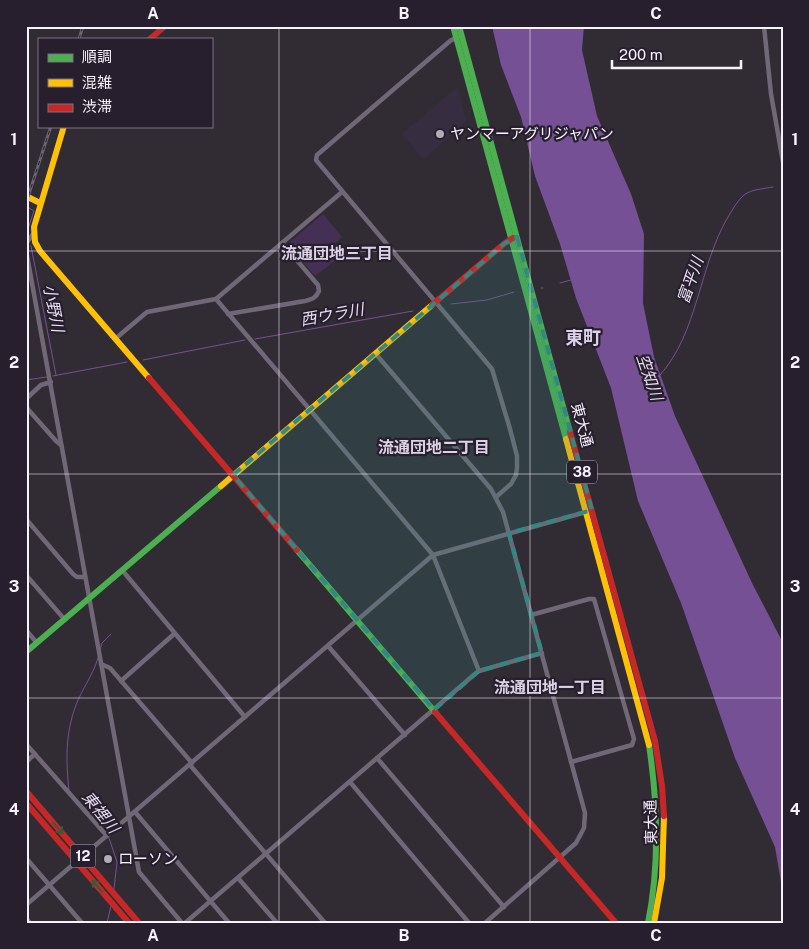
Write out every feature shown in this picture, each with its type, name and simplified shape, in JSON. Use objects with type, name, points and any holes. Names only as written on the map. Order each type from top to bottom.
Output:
[{"type":"main road","points":[[151,38],[165,26]]},
{"type":"main road","name":"東大通","points":[[453,26],[459,37],[589,511],[649,743],[654,771],[658,830],[656,876],[648,923]]},
{"type":"main road","name":"東大通","points":[[459,26],[459,37]]},
{"type":"main road","points":[[63,128],[40,203],[34,233],[35,242],[40,251],[616,923]]},
{"type":"main road","points":[[26,196],[40,203]]},
{"type":"main road","points":[[26,652],[435,302],[514,238]]},
{"type":"main road","name":"東大通","points":[[589,511],[639,680],[660,768],[664,840],[662,877],[654,923]]},
{"type":"main road","name":"12","points":[[26,791],[139,923]]},
{"type":"main road","name":"12","points":[[26,803],[129,923]]},
{"type":"street","points":[[764,26],[771,94],[783,162]]},
{"type":"street","points":[[459,37],[317,155],[316,160],[489,365],[495,379],[514,447],[517,468],[511,484],[496,497]]},
{"type":"street","points":[[115,339],[147,312],[216,299],[342,192]]},
{"type":"street","points":[[34,233],[26,249],[139,872],[183,923],[479,671],[542,653]]},
{"type":"street","points":[[228,314],[305,301],[314,299],[318,295],[320,291],[318,285],[282,243]]},
{"type":"street","points":[[216,299],[433,555],[479,671]]},
{"type":"street","points":[[375,353],[496,497],[503,512],[585,813],[584,828],[576,843],[485,923]]},
{"type":"street","points":[[26,399],[41,385],[51,382]]},
{"type":"street","points":[[26,406],[56,441],[61,444]]},
{"type":"street","points":[[26,905],[433,555],[589,511]]},
{"type":"street","points":[[26,519],[74,574],[85,577]]},
{"type":"street","points":[[122,570],[245,717]]},
{"type":"street","points":[[26,575],[65,620]]},
{"type":"street","points":[[531,615],[589,599],[596,601],[634,739],[632,745],[572,762]]},
{"type":"street","points":[[26,630],[37,643]]},
{"type":"street","points":[[121,681],[174,634]]},
{"type":"street","points":[[328,646],[405,735]]},
{"type":"street","points":[[101,664],[110,668],[325,923]]},
{"type":"street","points":[[26,744],[106,836]]},
{"type":"street","points":[[26,762],[35,754]]},
{"type":"street","points":[[377,758],[504,907]]},
{"type":"street","points":[[350,782],[469,923]]},
{"type":"street","points":[[135,812],[229,923]]},
{"type":"street","points":[[26,858],[82,923]]},
{"type":"street","points":[[238,878],[277,923]]},
{"type":"street","points":[[26,918],[30,923]]},
{"type":"highlighted area","points":[[517,237],[592,510],[509,533],[542,653],[479,671],[434,710],[233,475],[505,243]]},
{"type":"shaded area","points":[[458,87],[466,122],[423,159],[402,134]]},
{"type":"shaded area","points":[[323,214],[342,237],[327,250],[337,259],[315,276],[289,246],[289,243]]},
{"type":"water","name":"空知川","points":[[492,26],[584,26],[582,50],[597,116],[631,194],[644,234],[643,303],[654,357],[675,416],[752,583],[783,643],[783,893],[775,847],[735,758],[681,603],[638,501],[611,388],[576,298],[560,244],[535,176],[521,117],[501,65]]},
{"type":"waterway","name":"富平川","points":[[660,375],[673,358],[683,339],[710,256],[718,236],[737,202],[744,195],[754,190],[773,187]]},
{"type":"waterway","name":"小野川","points":[[26,206],[34,211],[29,226]]},
{"type":"waterway","name":"小野川","points":[[31,246],[56,375]]},
{"type":"waterway","name":"西ウラ川","points":[[560,283],[571,280]]},
{"type":"waterway","name":"西ウラ川","points":[[451,304],[487,300],[514,292]]},
{"type":"waterway","name":"西ウラ川","points":[[255,339],[413,311]]},
{"type":"waterway","name":"西ウラ川","points":[[143,360],[245,340]]},
{"type":"waterway","name":"西ウラ川","points":[[53,376],[127,362]]},
{"type":"waterway","name":"西ウラ川","points":[[26,380],[47,377]]},
{"type":"waterway","name":"東裡川","points":[[100,650],[102,643],[111,634]]},
{"type":"waterway","name":"東裡川","points":[[69,791],[67,758],[72,716],[98,658]]},
{"type":"waterway","name":"東裡川","points":[[109,838],[117,862],[114,889]]},
{"type":"waterway","name":"東裡川","points":[[107,923],[111,906]]},
{"type":"railway","points":[[79,38],[83,26]]},
{"type":"railway","points":[[26,203],[50,128]]},
{"type":"traffic: fast","points":[[453,26],[566,439]]},
{"type":"traffic: fast","points":[[459,26],[570,432]]},
{"type":"traffic: fast","points":[[26,652],[221,486]]},
{"type":"traffic: fast","points":[[297,550],[435,712]]},
{"type":"traffic: fast","points":[[648,923],[656,856],[656,812],[649,745]]},
{"type":"traffic: slow","points":[[63,128],[34,227],[35,242],[40,251],[149,378]]},
{"type":"traffic: slow","points":[[26,196],[40,203]]},
{"type":"traffic: slow","points":[[221,486],[432,305]]},
{"type":"traffic: slow","points":[[566,439],[649,745]]},
{"type":"traffic: slow","points":[[654,923],[662,878],[664,816]]},
{"type":"traffic: jam","points":[[151,38],[165,26]]},
{"type":"traffic: jam","points":[[432,305],[513,238]]},
{"type":"traffic: jam","points":[[149,378],[297,550]]},
{"type":"traffic: jam","points":[[570,432],[655,741],[662,786],[664,816]]},
{"type":"traffic: jam","points":[[435,712],[616,923]]},
{"type":"traffic: jam","points":[[26,791],[139,923]]},
{"type":"traffic: jam","points":[[26,803],[129,923]]},
{"type":"place","name":"ヤンマーアグリジャパン","points":[[440,134]]},
{"type":"place","name":"ローソン","points":[[108,859]]},
{"type":"district","name":"流通団地三丁目","points":[[337,253]]},
{"type":"district","name":"東町","points":[[583,338]]},
{"type":"district","name":"流通団地二丁目","points":[[434,447]]},
{"type":"district","name":"流通団地一丁目","points":[[550,687]]}]
